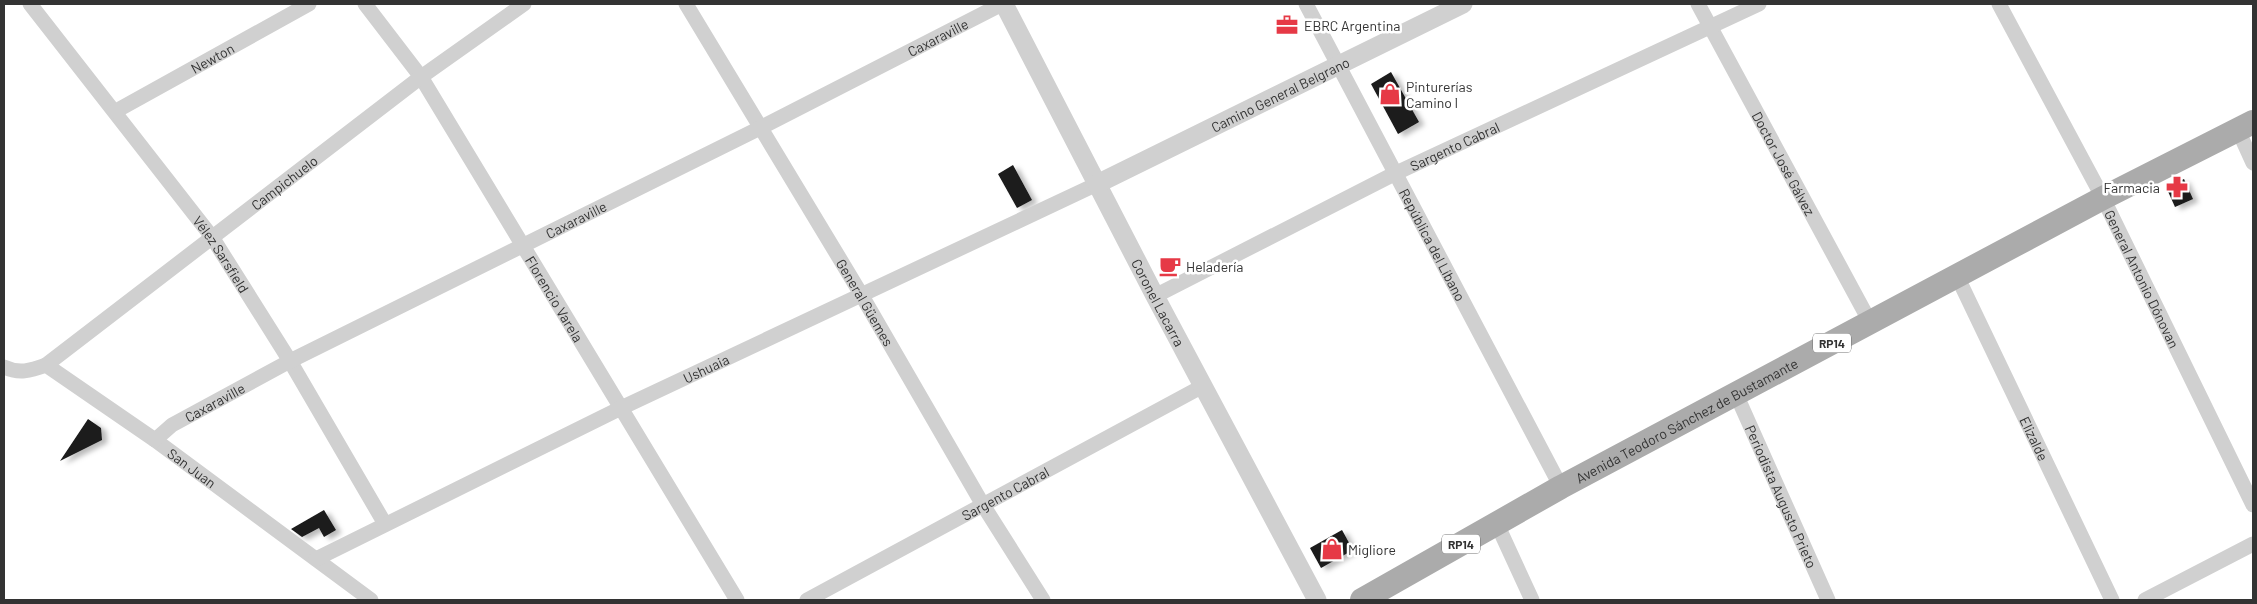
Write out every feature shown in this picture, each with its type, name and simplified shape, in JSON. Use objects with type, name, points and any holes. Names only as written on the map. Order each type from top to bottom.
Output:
[{"type":"main road","name":"Avenida Teodoro Sánchez de Bustamante","points":[[1362,600],[1561,487],[2103,198],[2246,126]]},
{"type":"street","name":"Vélez Sarsfield","points":[[30,4],[116,111],[212,237],[290,361],[385,524]]},
{"type":"street","name":"Newton","points":[[116,111],[309,4]]},
{"type":"street","name":"Florencio Varela","points":[[365,4],[421,77],[737,600]]},
{"type":"street","name":"Campichuelo","points":[[46,365],[421,77],[524,4]]},
{"type":"street","name":"General Güemes","points":[[686,4],[861,294],[983,505],[1043,600]]},
{"type":"street","name":"Caxaraville","points":[[154,440],[172,425],[290,361],[760,128],[1003,4]]},
{"type":"street","name":"Coronel Lacarra","points":[[1003,4],[1155,296],[1317,600]]},
{"type":"street","name":"República del Líbano","points":[[1306,4],[1338,68],[1561,487]]},
{"type":"street","name":"Camino General Belgrano","points":[[1097,184],[1338,68],[1463,4]]},
{"type":"street","name":"Doctor José Gálvez","points":[[1698,4],[1870,322]]},
{"type":"street","name":"Sargento Cabral","points":[[1155,296],[1394,174],[1759,4]]},
{"type":"street","name":"General Antonio Dónovan","points":[[1999,4],[2103,198],[2253,505]]},
{"type":"street","points":[[2246,126],[2253,163]]},
{"type":"street","name":"Ushuaia","points":[[316,559],[621,408],[1097,184]]},
{"type":"street","name":"Elizalde","points":[[1957,276],[2112,600]]},
{"type":"street","points":[[4,367],[15,372],[28,372],[46,365]]},
{"type":"street","name":"San Juan","points":[[46,365],[154,440],[371,600]]},
{"type":"street","name":"Sargento Cabral","points":[[807,600],[1203,386]]},
{"type":"street","name":"Periodista Augusto Prieto","points":[[1736,394],[1828,600]]},
{"type":"street","points":[[1497,524],[1532,600]]},
{"type":"street","points":[[2145,600],[2253,544]]},
{"type":"building","points":[[1391,72],[1419,122],[1398,134],[1371,84]]},
{"type":"building","points":[[1013,165],[1032,200],[1017,208],[998,174]]},
{"type":"building","points":[[2184,179],[2193,199],[2175,207],[2166,187]]},
{"type":"building","points":[[88,419],[101,428],[102,440],[60,461]]},
{"type":"building","points":[[324,510],[336,530],[324,537],[319,528],[302,537],[291,529]]},
{"type":"building","name":"Migliore","points":[[1342,530],[1353,550],[1321,568],[1310,548]]},
{"type":"place","name":"EBRC Argentina","points":[[1287,25]]},
{"type":"place","name":"Pinturerías Camino I","points":[[1390,94]]},
{"type":"place","name":"Farmacia","points":[[2177,187]]},
{"type":"place","name":"Heladería","points":[[1170,266]]},
{"type":"place","name":"Migliore","points":[[1332,549]]}]
